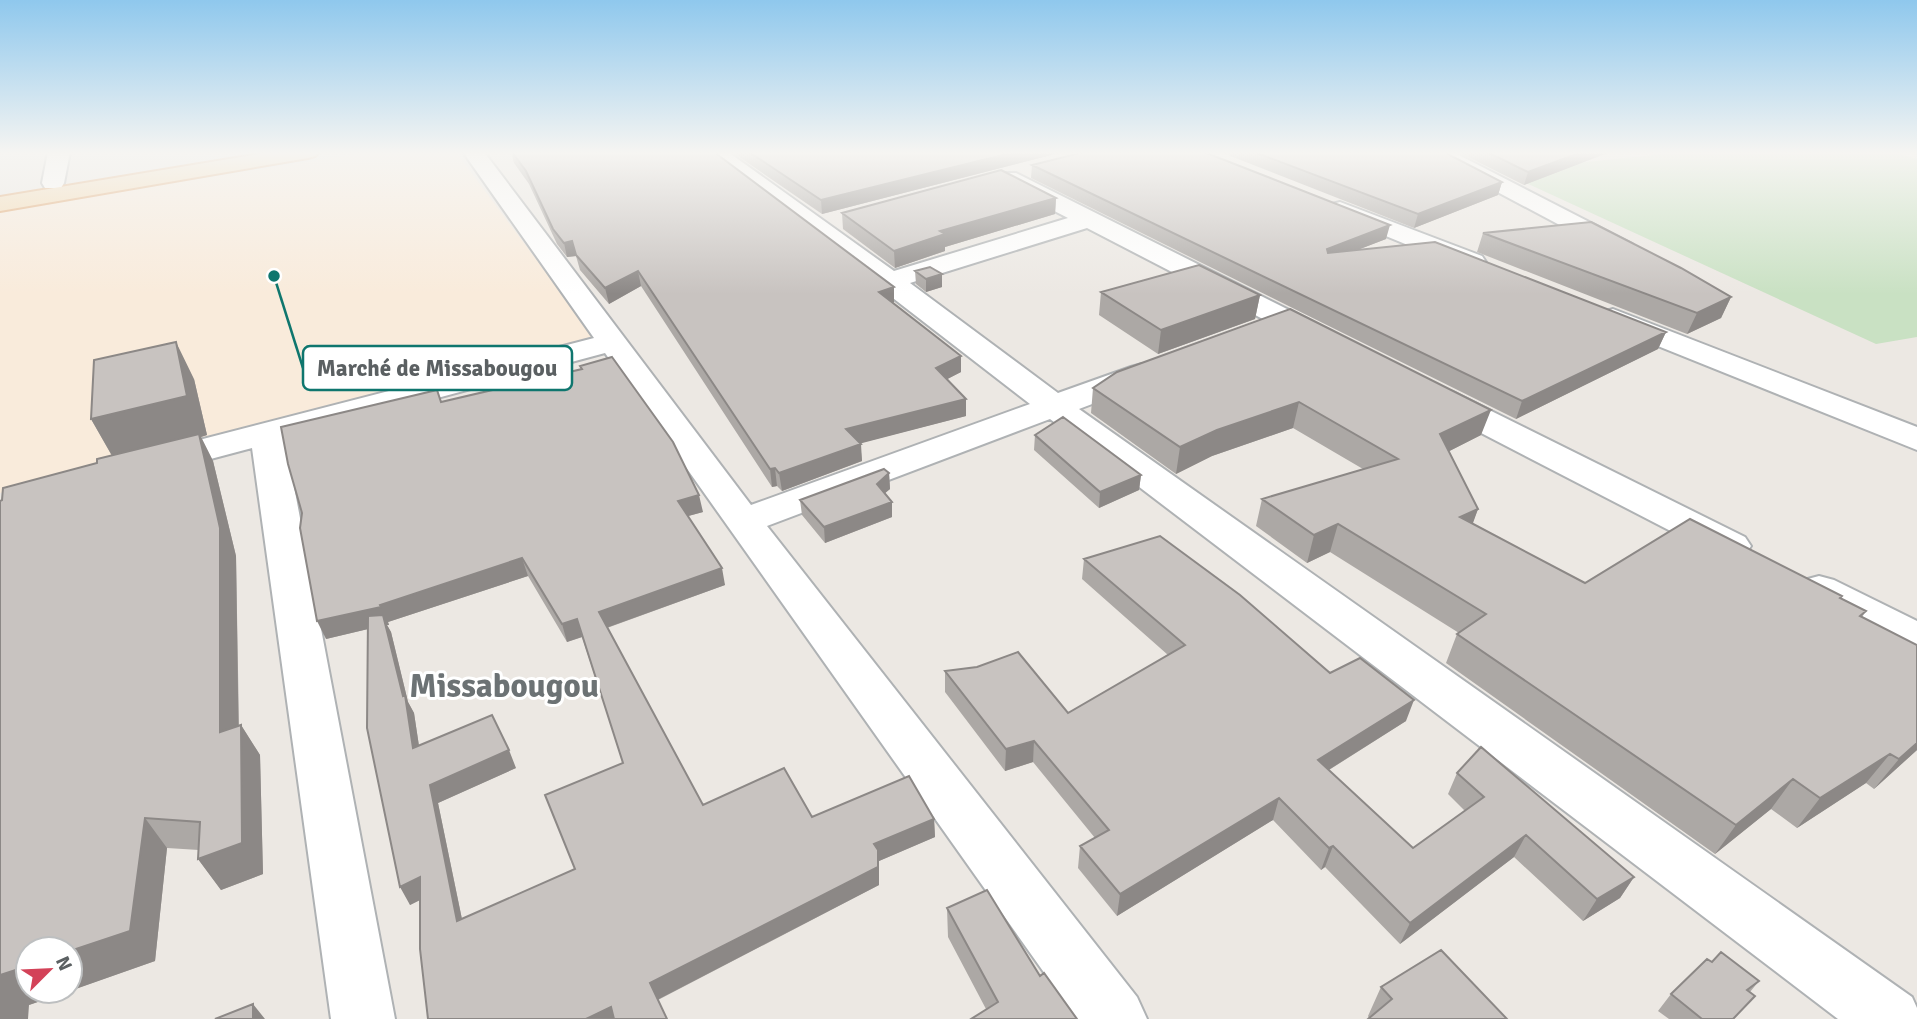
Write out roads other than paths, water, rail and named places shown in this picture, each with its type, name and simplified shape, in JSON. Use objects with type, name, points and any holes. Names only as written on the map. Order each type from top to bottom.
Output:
[{"type":"main road","points":[[0,204],[26,200]]},
{"type":"street","points":[[514,200],[612,342],[743,521],[1115,1019]]},
{"type":"street","points":[[795,200],[831,223],[889,281],[1055,407],[1890,1019]]},
{"type":"street","points":[[1046,200],[1090,219],[1348,351]]},
{"type":"street","points":[[1315,200],[1492,270]]},
{"type":"street","points":[[1529,200],[1641,258]]},
{"type":"street","points":[[889,281],[1090,219]]},
{"type":"street","points":[[1595,311],[1917,439]]},
{"type":"street","points":[[1247,334],[1286,320]]},
{"type":"street","points":[[134,468],[612,342]]},
{"type":"street","points":[[743,521],[1171,363]]},
{"type":"street","points":[[1409,383],[1756,559]]},
{"type":"street","points":[[267,433],[363,1019]]},
{"type":"street","points":[[1793,577],[1917,640]]},
{"type":"place","name":"Marché de Missabougou","points":[[274,276]]},
{"type":"district","name":"Missabougou","points":[[504,686]]}]
